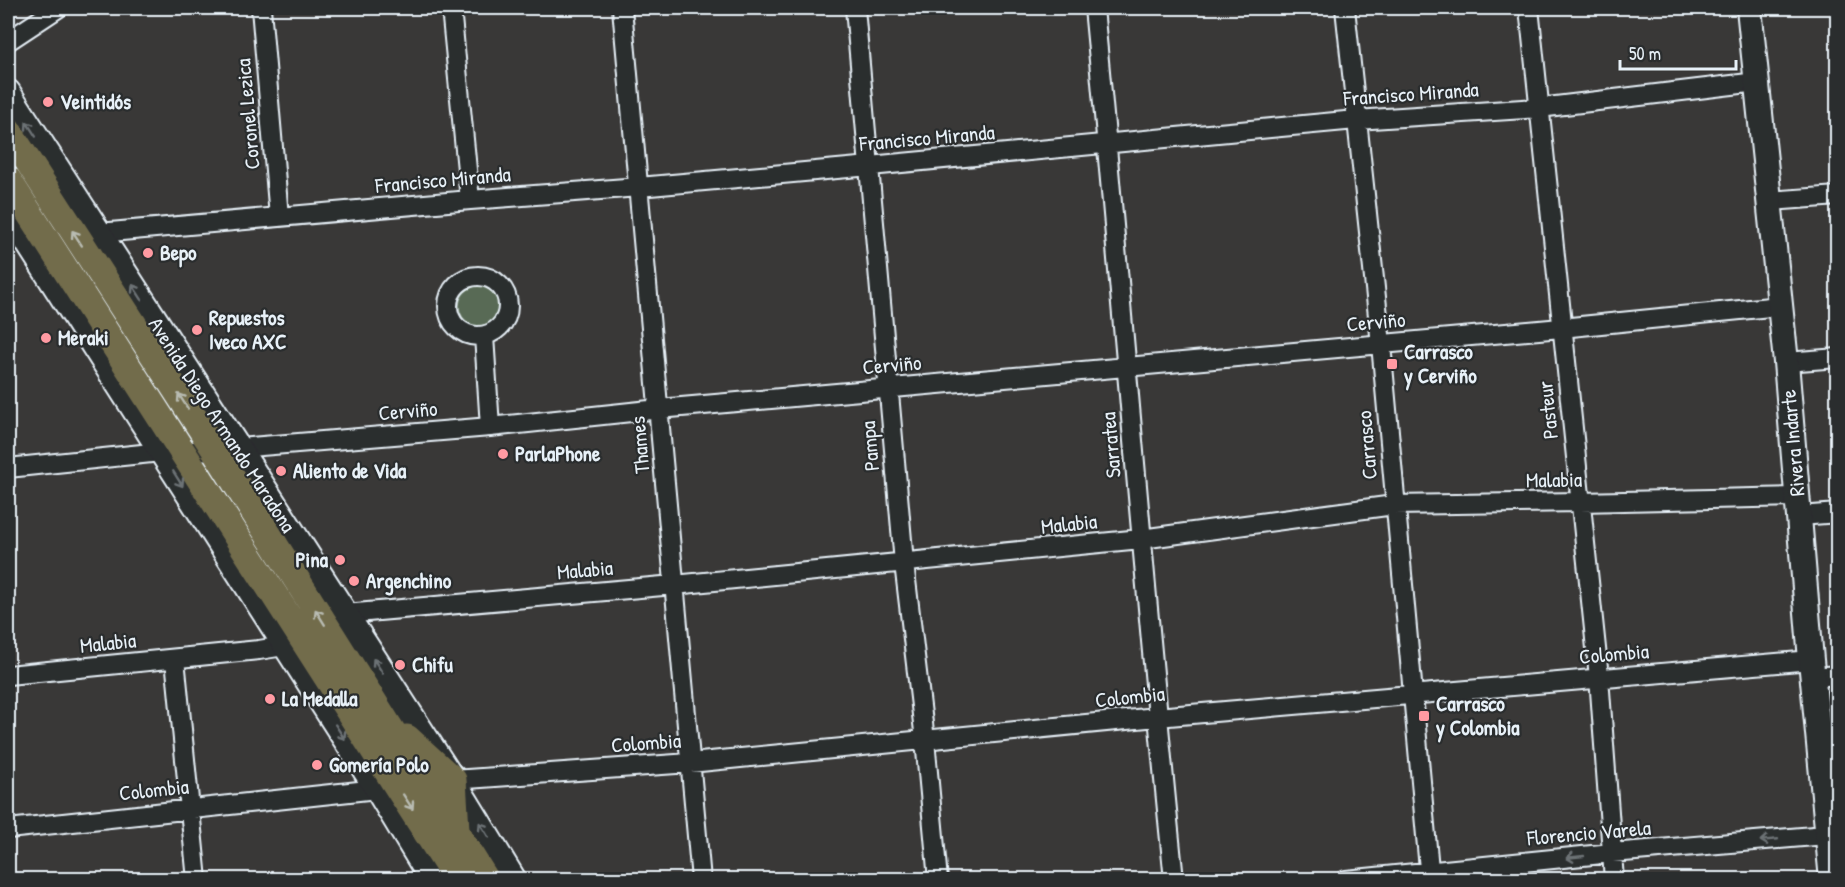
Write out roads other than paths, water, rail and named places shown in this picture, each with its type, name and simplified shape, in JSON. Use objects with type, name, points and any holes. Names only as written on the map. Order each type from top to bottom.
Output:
[{"type":"main road","name":"Avenida Diego Armando Maradona","points":[[8,130],[226,449],[382,715],[486,879]]},
{"type":"main road","points":[[8,180],[172,452]]},
{"type":"main road","points":[[57,288],[172,452],[220,511],[291,638]]},
{"type":"main road","points":[[220,511],[236,570],[291,638],[458,879]]},
{"type":"main road","points":[[382,715],[453,780],[457,834]]},
{"type":"street","points":[[8,41],[58,8]]},
{"type":"street","name":"Coronel Lezica","points":[[261,8],[279,216]]},
{"type":"street","points":[[451,8],[470,200]]},
{"type":"street","name":"Thames","points":[[622,8],[701,879]]},
{"type":"street","name":"Pampa","points":[[855,8],[904,563],[925,740],[938,879]]},
{"type":"street","name":"Sarratea","points":[[1094,8],[1157,717],[1174,879]]},
{"type":"street","name":"Carrasco","points":[[1345,8],[1381,344],[1429,875]]},
{"type":"street","name":"Pasteur","points":[[1529,8],[1599,677],[1614,879]]},
{"type":"street","name":"Rivera Indarte","points":[[1749,8],[1786,362],[1812,669],[1833,835],[1832,879]]},
{"type":"street","name":"Francisco Miranda","points":[[99,233],[639,187],[1356,120],[1539,108],[1757,82]]},
{"type":"street","name":"Avenida Diego Armando Maradona","points":[[8,92],[99,233],[226,449],[345,614],[453,780],[514,879]]},
{"type":"street","points":[[1770,201],[1838,196]]},
{"type":"street","points":[[8,212],[57,288]]},
{"type":"street","name":"Cerviño","points":[[8,468],[172,452],[490,427],[659,409],[1561,328],[1780,306]]},
{"type":"street","points":[[484,336],[490,427]]},
{"type":"street","points":[[1786,362],[1838,358]]},
{"type":"street","points":[[172,452],[236,570]]},
{"type":"street","name":"Malabia","points":[[345,614],[674,585],[1141,539],[1394,505],[1580,502],[1799,506],[1838,513]]},
{"type":"street","points":[[291,638],[376,789],[432,879]]},
{"type":"street","name":"Malabia","points":[[8,675],[259,650],[291,638]]},
{"type":"street","points":[[175,659],[197,879]]},
{"type":"street","name":"Colombia","points":[[453,780],[690,763],[1157,717],[1599,677],[1812,669],[1838,675]]},
{"type":"street","name":"Colombia","points":[[8,829],[376,789]]},
{"type":"street","name":"Florencio Varela","points":[[1346,879],[1429,875],[1612,853],[1833,835]]},
{"type":"place","name":"Veintidós","points":[[48,102]]},
{"type":"place","name":"Bepo","points":[[148,253]]},
{"type":"place","name":"Repuestos Iveco AXC","points":[[197,330]]},
{"type":"place","name":"Meraki","points":[[46,338]]},
{"type":"place","name":"Carrasco y Cerviño","points":[[1392,364]]},
{"type":"place","name":"ParlaPhone","points":[[503,454]]},
{"type":"place","name":"Aliento de Vida","points":[[281,471]]},
{"type":"place","name":"Pina","points":[[340,560]]},
{"type":"place","name":"Argenchino","points":[[354,581]]},
{"type":"place","name":"Chifu","points":[[400,665]]},
{"type":"place","name":"La Medalla","points":[[270,699]]},
{"type":"place","name":"Carrasco y Colombia","points":[[1424,716]]},
{"type":"place","name":"Gomería Polo","points":[[317,765]]}]
